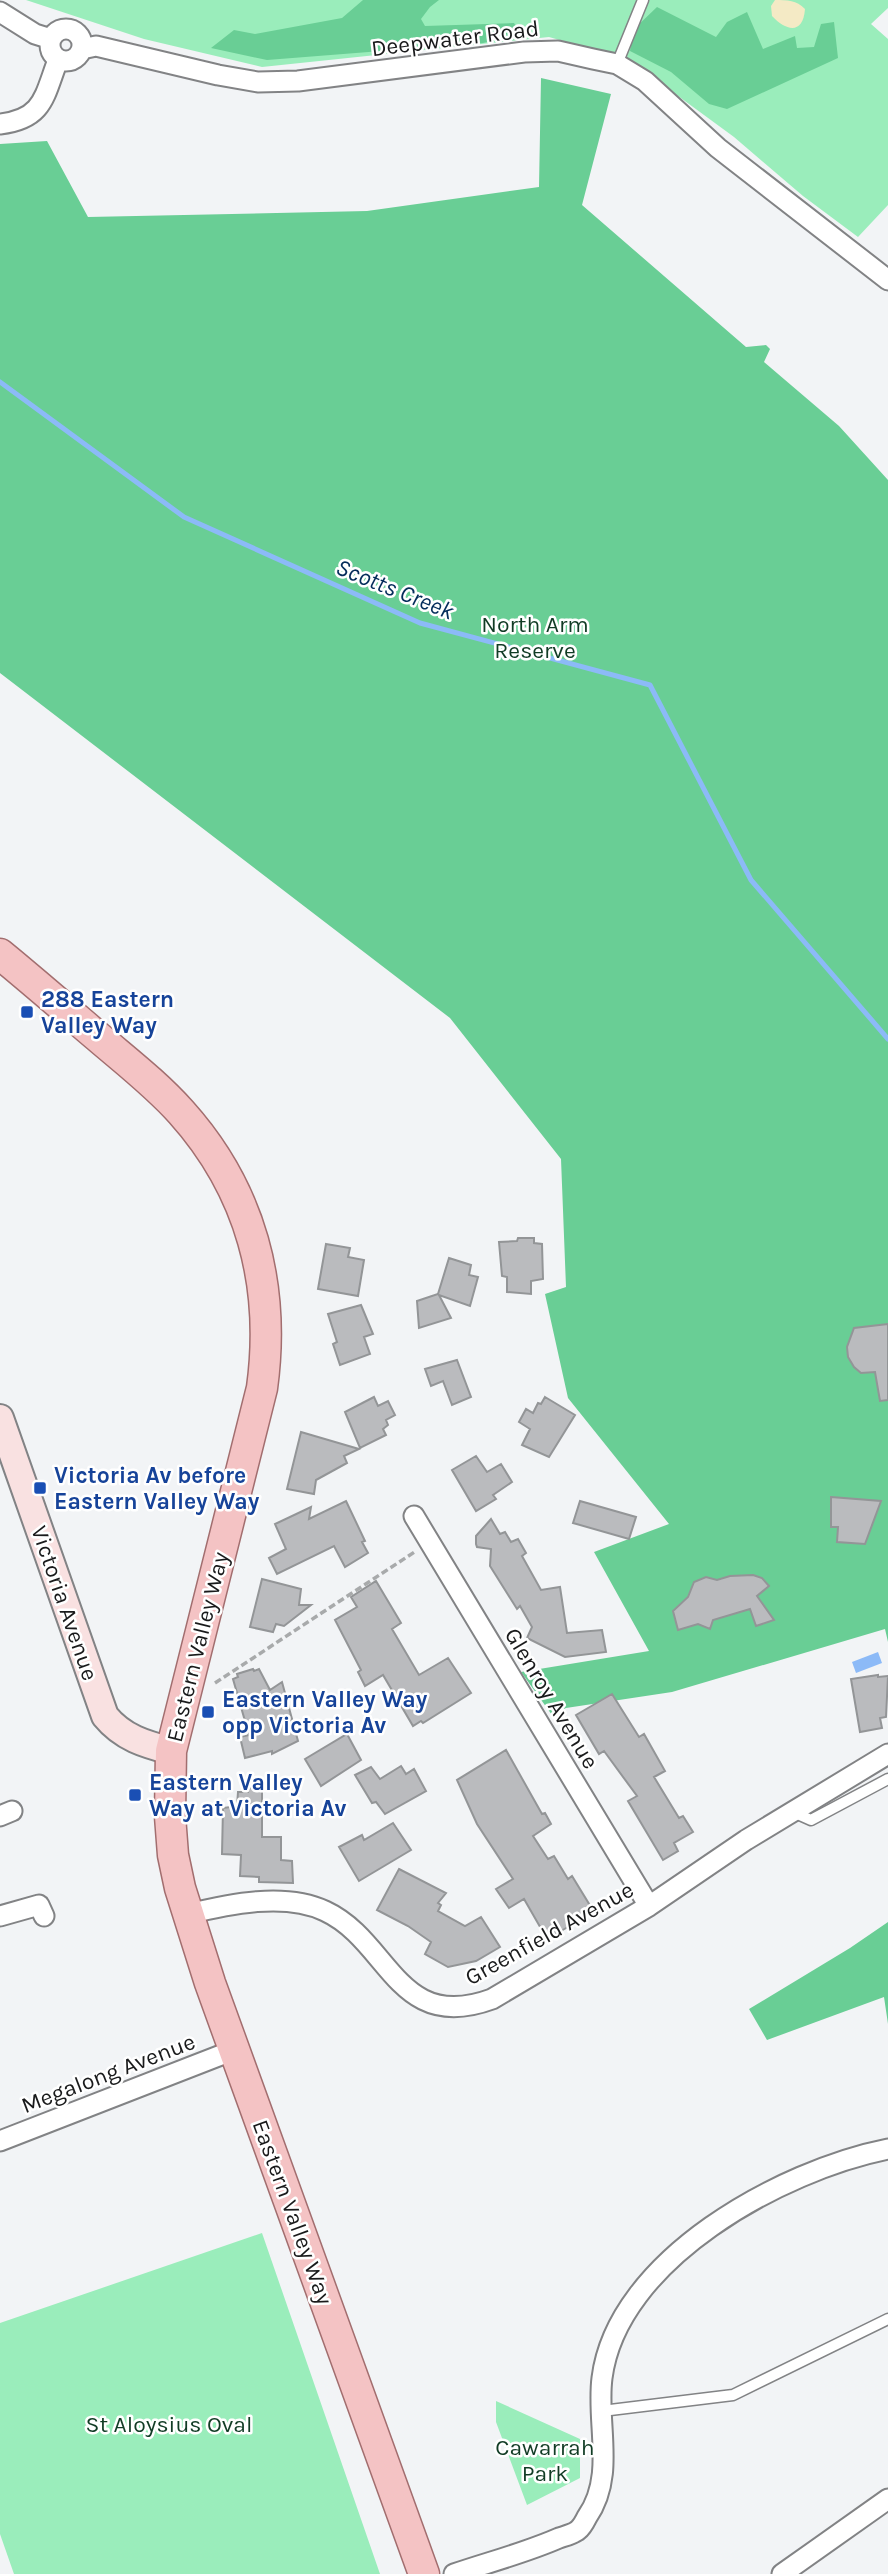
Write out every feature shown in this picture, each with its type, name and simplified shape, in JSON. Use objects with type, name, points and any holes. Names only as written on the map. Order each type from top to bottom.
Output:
[{"type":"main road","name":"Eastern Valley Way","points":[[0,954],[133,1067],[180,1112],[225,1172],[244,1212],[258,1257],[267,1315],[266,1363],[171,1751],[170,1816],[173,1855],[188,1914],[234,2050],[424,2574]]},
{"type":"street","points":[[0,12],[35,34],[51,39]]},
{"type":"street","points":[[71,30],[81,40],[82,49],[72,60],[58,60],[50,48],[51,39],[57,32],[71,30]]},
{"type":"street","name":"Deepwater Road","points":[[82,49],[96,46],[258,82],[298,81],[524,52],[558,51],[617,64],[645,81],[718,148],[888,280]]},
{"type":"street","points":[[0,124],[31,117],[42,100],[58,60]]},
{"type":"street","name":"Victoria Avenue","points":[[0,1418],[105,1716],[116,1729],[129,1737],[171,1751]]},
{"type":"street","name":"Glenroy Avenue","points":[[414,1516],[649,1906]]},
{"type":"street","name":"Greenfield Avenue","points":[[188,1914],[252,1902],[306,1905],[323,1909],[354,1930],[398,1983],[413,1994],[433,2003],[453,2007],[473,2006],[492,1999],[649,1906],[792,1812],[888,1754]]},
{"type":"street","points":[[0,1916],[39,1905],[44,1916]]},
{"type":"street","name":"Megalong Avenue","points":[[0,2141],[234,2050]]},
{"type":"street","points":[[454,2574],[541,2546],[578,2530],[597,2503],[603,2473],[601,2379],[608,2348],[634,2297],[671,2260],[721,2219],[768,2192],[806,2173],[888,2149]]},
{"type":"street","points":[[782,2574],[888,2499]]},
{"type":"lane","points":[[617,64],[643,0]]},
{"type":"lane","points":[[792,1812],[811,1820],[888,1779]]},
{"type":"lane","points":[[602,2411],[733,2395],[888,2319]]},
{"type":"path","points":[[215,1683],[429,1542]]},
{"type":"green space","points":[[26,0],[888,0],[888,8],[871,24],[888,39],[888,205],[858,237],[803,196],[734,137],[629,60],[549,37],[262,67],[144,39]]},
{"type":"green space","points":[[363,0],[439,0],[421,19],[425,26],[514,23],[521,34],[483,43],[267,60],[211,48],[234,30],[255,34],[342,18]]},
{"type":"green space","points":[[657,7],[716,37],[727,22],[747,12],[763,49],[795,36],[797,48],[814,47],[821,24],[834,22],[838,58],[727,109],[709,104],[671,72],[630,51],[633,30]]},
{"type":"green space","name":"North Arm Reserve","points":[[541,78],[611,94],[582,205],[746,347],[766,345],[770,349],[764,362],[839,426],[888,480],[888,1642],[885,1629],[672,1692],[566,1708],[552,1715],[521,1672],[649,1651],[594,1552],[669,1524],[568,1398],[545,1294],[566,1287],[561,1159],[450,1018],[0,673],[0,144],[47,141],[88,217],[367,211],[539,187]]},
{"type":"green space","points":[[888,1922],[888,2024],[884,1997],[767,2040],[749,2009]]},
{"type":"green space","name":"St Aloysius Oval","points":[[262,2233],[380,2574],[14,2574],[0,2534],[0,2323]]},
{"type":"green space","name":"Cawarrah Park","points":[[496,2401],[580,2439],[580,2478],[527,2505],[496,2422]]},
{"type":"sand","points":[[775,0],[792,1],[805,9],[804,17],[797,27],[783,25],[772,16],[771,6]]},
{"type":"water","points":[[878,1652],[882,1663],[856,1673],[852,1662]]},
{"type":"building","points":[[518,1238],[534,1238],[534,1243],[542,1244],[543,1279],[531,1281],[531,1294],[507,1292],[507,1277],[502,1276],[499,1242],[517,1241]]},
{"type":"building","points":[[326,1244],[350,1248],[348,1257],[364,1260],[358,1296],[318,1289]]},
{"type":"building","points":[[449,1258],[471,1265],[469,1275],[478,1277],[470,1306],[439,1295],[451,1318],[419,1328],[417,1301],[438,1294]]},
{"type":"building","points":[[361,1305],[373,1334],[364,1337],[370,1354],[340,1365],[333,1344],[337,1342],[328,1314]]},
{"type":"building","points":[[888,1324],[888,1400],[880,1401],[875,1372],[861,1373],[854,1367],[848,1357],[847,1347],[854,1328]]},
{"type":"building","points":[[457,1360],[471,1397],[452,1405],[443,1381],[431,1386],[425,1369]]},
{"type":"building","points":[[374,1397],[378,1406],[388,1401],[395,1415],[386,1420],[388,1425],[383,1429],[386,1435],[360,1448],[345,1412]]},
{"type":"building","points":[[545,1397],[575,1415],[549,1457],[522,1445],[530,1429],[519,1422],[526,1409],[533,1413]]},
{"type":"building","points":[[301,1432],[359,1449],[344,1456],[347,1463],[316,1480],[314,1494],[287,1489]]},
{"type":"building","points":[[476,1456],[487,1472],[501,1464],[512,1482],[493,1495],[496,1499],[476,1511],[452,1470]]},
{"type":"building","points":[[831,1497],[881,1501],[865,1544],[837,1542],[838,1527],[831,1527]]},
{"type":"building","points":[[346,1501],[368,1553],[345,1567],[334,1546],[277,1574],[269,1558],[286,1549],[275,1524],[311,1507],[309,1519]]},
{"type":"building","points":[[580,1501],[636,1517],[629,1539],[573,1523]]},
{"type":"building","points":[[491,1519],[500,1534],[505,1532],[511,1542],[518,1539],[526,1553],[522,1556],[541,1590],[560,1587],[567,1633],[602,1630],[606,1652],[565,1657],[527,1638],[532,1627],[520,1606],[517,1609],[490,1566],[491,1549],[477,1547],[476,1544],[476,1536]]},
{"type":"building","points":[[753,1575],[762,1578],[769,1586],[757,1596],[774,1620],[756,1626],[750,1609],[713,1620],[710,1629],[698,1624],[678,1630],[673,1611],[688,1597],[694,1582],[706,1577],[717,1580],[730,1576]]},
{"type":"building","points":[[262,1579],[301,1589],[299,1605],[311,1605],[284,1626],[276,1624],[273,1632],[250,1627]]},
{"type":"building","points":[[376,1581],[401,1623],[392,1629],[419,1675],[448,1658],[471,1693],[423,1723],[421,1721],[413,1726],[383,1675],[365,1686],[358,1672],[361,1670],[335,1620],[357,1607],[351,1597]]},
{"type":"building","points":[[259,1669],[270,1690],[282,1682],[298,1741],[272,1754],[272,1751],[245,1758],[240,1737],[249,1735],[233,1679],[238,1677],[237,1674]]},
{"type":"building","points":[[888,1676],[886,1717],[880,1718],[882,1728],[860,1732],[851,1679]]},
{"type":"building","points":[[612,1694],[639,1737],[644,1734],[665,1771],[654,1777],[679,1818],[683,1816],[693,1832],[674,1843],[678,1851],[663,1860],[628,1801],[637,1796],[604,1751],[599,1754],[576,1715]]},
{"type":"building","points":[[347,1734],[361,1760],[321,1786],[305,1759]]},
{"type":"building","points":[[506,1750],[542,1814],[545,1813],[551,1824],[533,1836],[548,1859],[554,1856],[568,1879],[572,1876],[594,1912],[547,1939],[524,1899],[509,1908],[496,1889],[513,1879],[477,1824],[457,1780]]},
{"type":"building","points":[[401,1766],[406,1774],[414,1769],[426,1791],[385,1814],[376,1802],[372,1803],[355,1775],[371,1767],[380,1779]]},
{"type":"building","points":[[249,1788],[262,1789],[262,1837],[281,1837],[281,1860],[292,1861],[293,1883],[259,1882],[259,1877],[240,1876],[241,1855],[222,1854],[223,1808],[237,1806],[238,1792],[248,1792]]},
{"type":"building","points":[[393,1823],[411,1850],[359,1881],[339,1847],[362,1835],[364,1840]]},
{"type":"building","points":[[399,1869],[446,1893],[438,1903],[441,1905],[438,1911],[465,1926],[481,1917],[500,1947],[476,1961],[448,1967],[425,1954],[431,1942],[377,1910]]},
{"type":"waterway","name":"Scotts Creek","points":[[0,382],[184,517],[420,623],[650,685],[751,880],[888,1039]]},
{"type":"place","name":"288 Eastern Valley Way","points":[[27,1012]]},
{"type":"place","name":"Victoria Av before Eastern Valley Way","points":[[40,1488]]},
{"type":"place","name":"Eastern Valley Way opp Victoria Av","points":[[208,1712]]},
{"type":"place","name":"Eastern Valley Way at Victoria Av","points":[[135,1795]]}]
